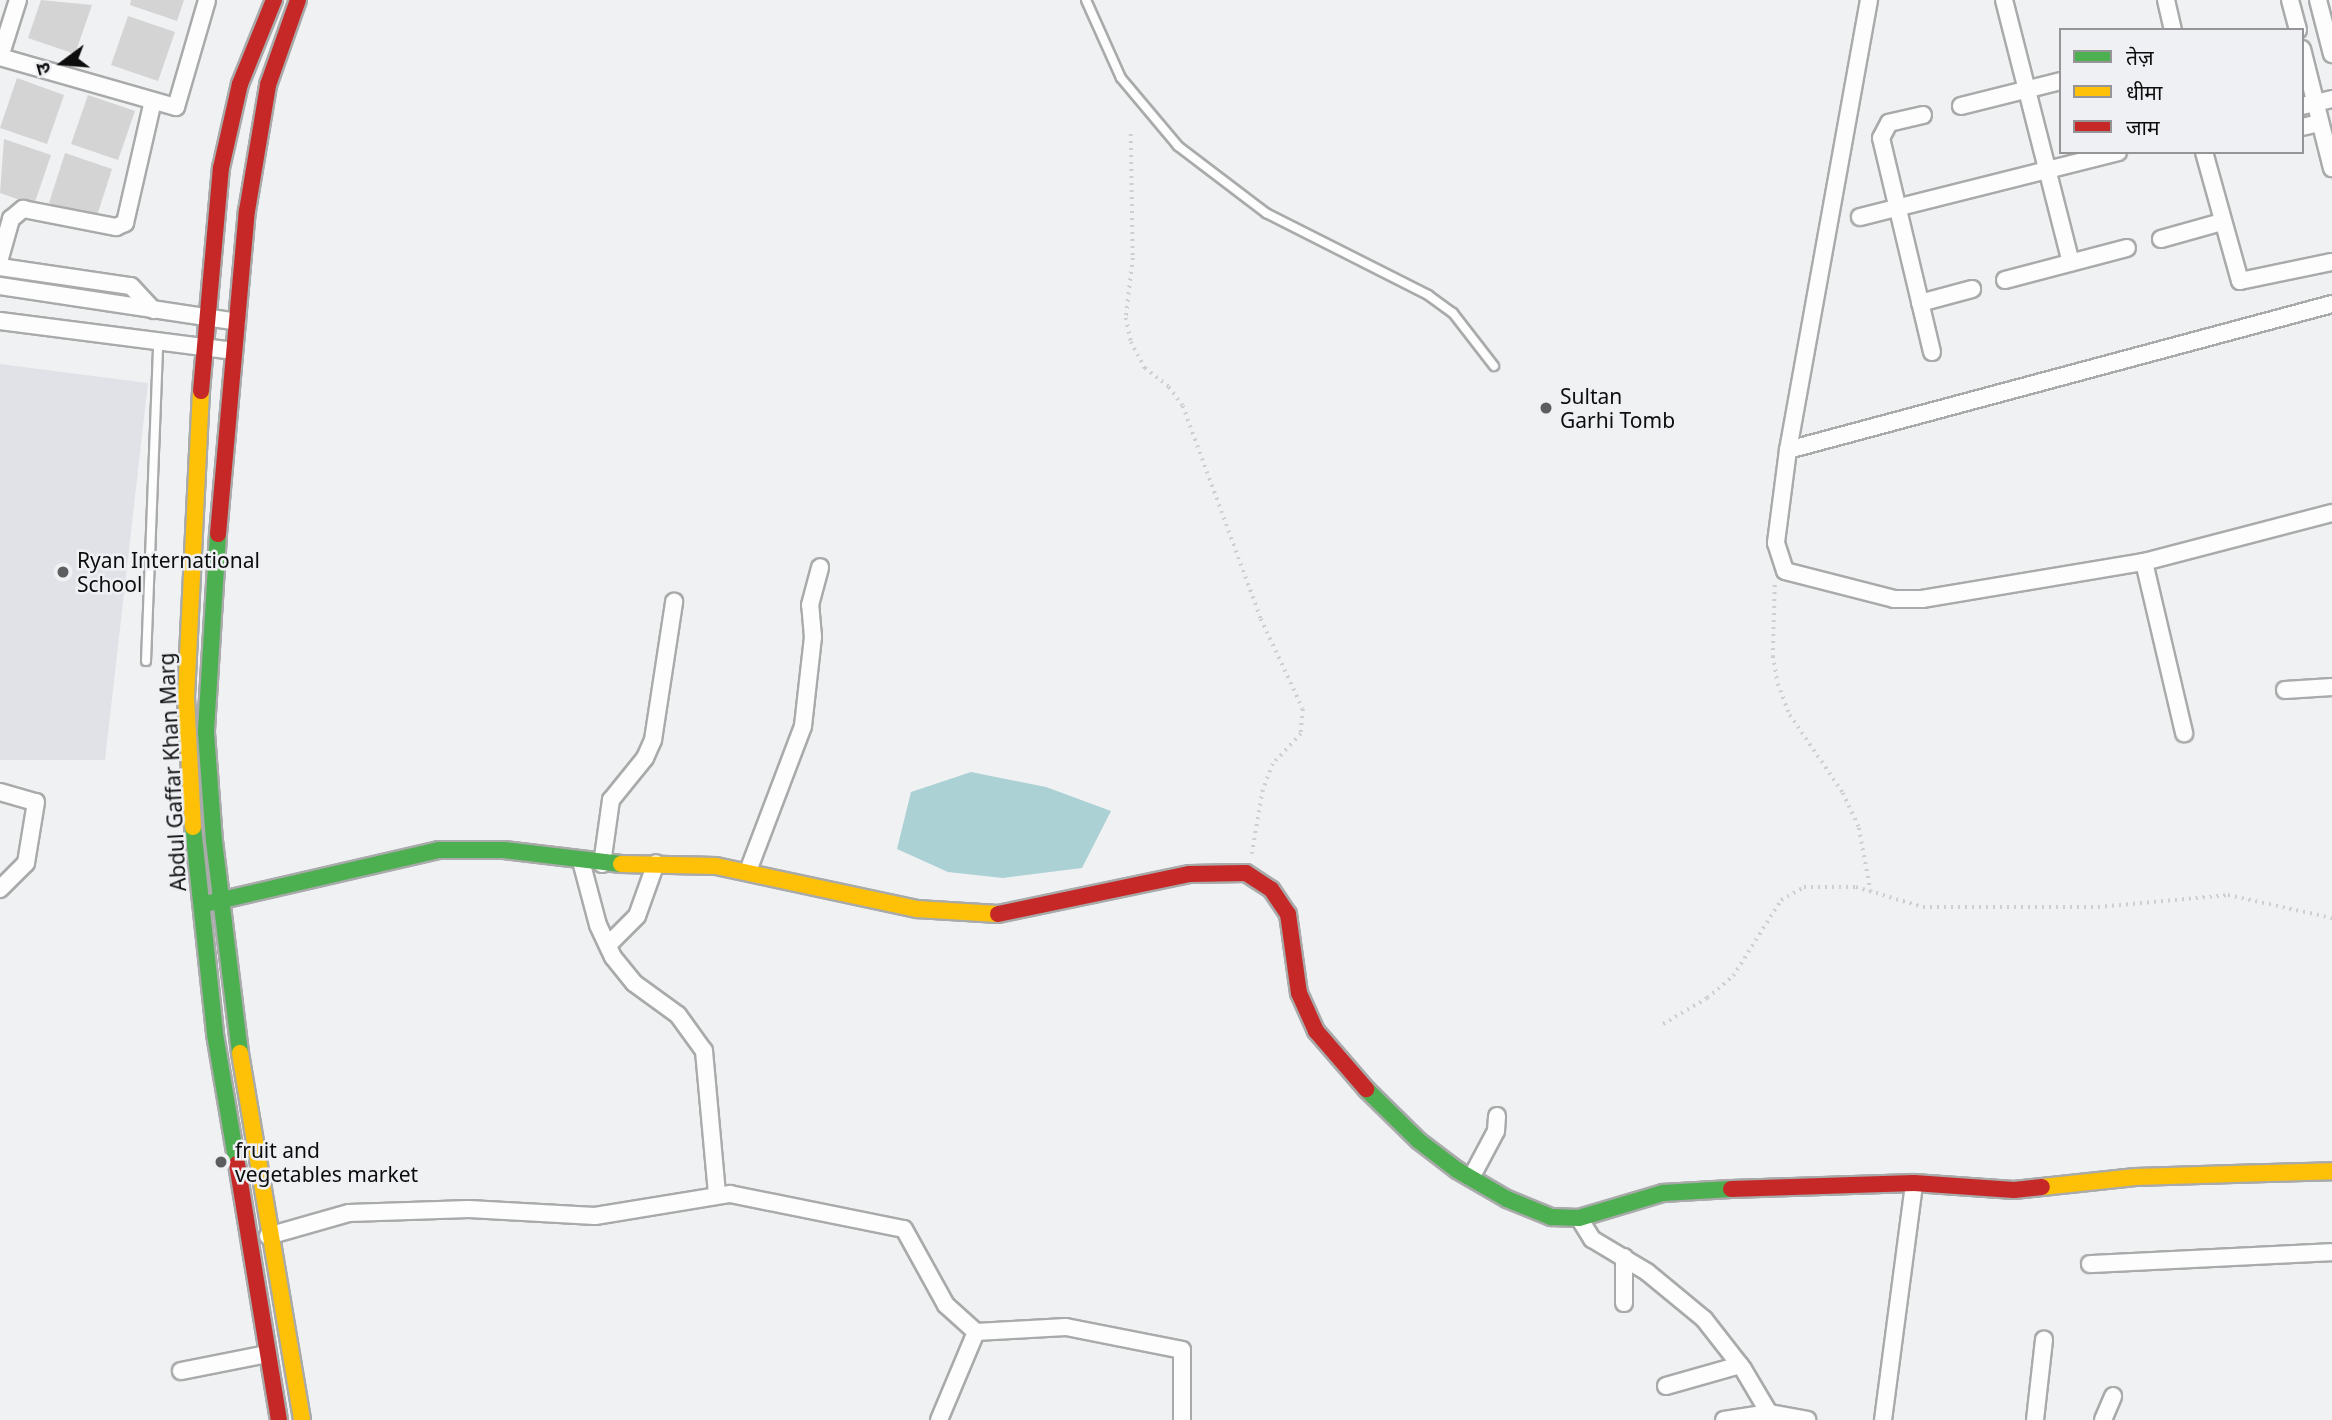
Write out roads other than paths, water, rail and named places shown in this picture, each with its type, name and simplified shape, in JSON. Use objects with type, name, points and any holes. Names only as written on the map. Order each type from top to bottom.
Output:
[{"type":"main road","name":"Abdul Gaffar Khan Marg","points":[[274,0],[253,47],[226,136],[204,349],[186,697],[200,905],[228,1126],[279,1420]]},
{"type":"main road","name":"Abdul Gaffar Khan Marg","points":[[298,0],[278,49],[260,124],[234,351],[206,699],[208,786],[222,901],[268,1236],[302,1420]]},
{"type":"main road","points":[[200,905],[439,850],[505,850],[602,864],[656,863],[748,871],[917,909],[976,916],[1007,913],[1190,874],[1246,873],[1271,889],[1288,914],[1299,993],[1316,1031],[1339,1063],[1419,1141],[1471,1178],[1540,1214],[1578,1218],[1663,1193],[1914,1183],[2014,1190],[2135,1177],[2332,1171]]},
{"type":"street","points":[[18,0],[0,57],[176,107],[180,101],[207,0]]},
{"type":"street","points":[[1869,0],[1788,450],[1778,559],[1785,571],[1800,578],[1894,599],[1944,597],[2144,562],[2332,513]]},
{"type":"street","points":[[2004,0],[2071,263]]},
{"type":"street","points":[[2166,0],[2173,28]]},
{"type":"street","points":[[2290,0],[2297,28]]},
{"type":"street","points":[[2318,0],[2332,54]]},
{"type":"street","points":[[1961,106],[2059,81]]},
{"type":"street","points":[[2306,81],[2309,105],[2320,123],[2332,168]]},
{"type":"street","points":[[2309,105],[2332,99]]},
{"type":"street","points":[[0,258],[6,217],[17,211],[30,209],[116,226],[125,223],[153,101]]},
{"type":"street","points":[[1923,115],[1889,123],[1881,132],[1932,352]]},
{"type":"street","points":[[2304,127],[2320,123]]},
{"type":"street","points":[[1860,217],[2110,154]]},
{"type":"street","points":[[2205,154],[2240,281],[2332,262]]},
{"type":"street","points":[[2161,239],[2222,222]]},
{"type":"street","points":[[2005,280],[2127,248]]},
{"type":"street","points":[[0,267],[131,286],[153,310]]},
{"type":"street","points":[[0,286],[237,322]]},
{"type":"street","points":[[1920,303],[1972,289]]},
{"type":"street","points":[[1788,450],[2332,304]]},
{"type":"street","points":[[0,321],[234,351]]},
{"type":"street","points":[[2144,562],[2184,733]]},
{"type":"street","points":[[748,871],[803,726],[813,637],[810,605],[820,566]]},
{"type":"street","points":[[602,864],[611,800],[645,758],[653,740],[674,602]]},
{"type":"street","points":[[2285,690],[2332,687]]},
{"type":"street","points":[[0,792],[36,802],[26,863],[0,889]]},
{"type":"street","points":[[581,861],[608,945],[634,983],[678,1015],[704,1051],[717,1194]]},
{"type":"street","points":[[608,945],[637,916],[656,863]]},
{"type":"street","points":[[1471,1178],[1496,1131],[1497,1116]]},
{"type":"street","points":[[1882,1420],[1914,1183]]},
{"type":"street","points":[[268,1236],[349,1213],[469,1209],[595,1216],[717,1194],[778,1201],[904,1229],[946,1306],[976,1332],[1066,1327],[1182,1350],[1182,1420]]},
{"type":"street","points":[[1578,1218],[1592,1239],[1624,1257],[1682,1297],[1740,1365],[1769,1413]]},
{"type":"street","points":[[2090,1264],[2332,1252]]},
{"type":"street","points":[[1624,1257],[1624,1303]]},
{"type":"street","points":[[939,1420],[976,1332]]},
{"type":"street","points":[[2035,1420],[2044,1340]]},
{"type":"street","points":[[181,1371],[267,1354]]},
{"type":"street","points":[[1666,1386],[1740,1365]]},
{"type":"street","points":[[2103,1420],[2113,1396]]},
{"type":"street","points":[[1724,1420],[1769,1413],[1807,1420]]},
{"type":"lane","points":[[1086,0],[1121,78],[1178,146],[1266,213],[1428,295],[1453,313],[1494,366]]},
{"type":"lane","points":[[146,661],[158,343]]},
{"type":"water","points":[[971,772],[1046,787],[1111,811],[1082,868],[1003,878],[948,872],[897,849],[911,792]]},
{"type":"place","name":"Sultan Garhi Tomb","points":[[1546,408]]},
{"type":"place","name":"Ryan International School","points":[[63,572]]},
{"type":"place","name":"fruit and vegetables market","points":[[221,1162]]}]
